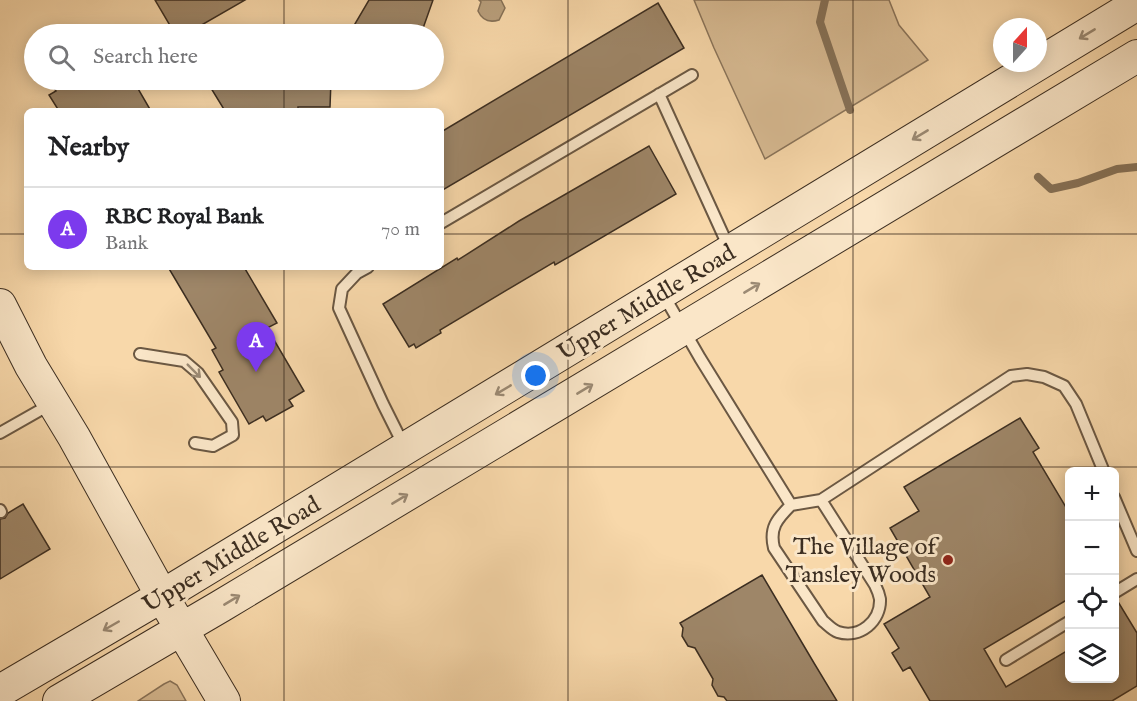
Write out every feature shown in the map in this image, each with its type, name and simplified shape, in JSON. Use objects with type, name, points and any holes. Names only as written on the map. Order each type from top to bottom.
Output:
[{"type":"main road","name":"Upper Middle Road","points":[[0,690],[162,596],[405,449],[1123,9]]},
{"type":"main road","name":"Upper Middle Road","points":[[59,701],[1137,56]]},
{"type":"main road","points":[[0,305],[31,366],[54,402],[162,596],[224,701]]},
{"type":"lane","points":[[444,222],[692,75]]},
{"type":"lane","points":[[659,94],[730,251]]},
{"type":"lane","points":[[362,270],[342,290],[339,308],[405,449]]},
{"type":"lane","points":[[663,292],[700,358],[791,505]]},
{"type":"lane","points":[[140,354],[184,361],[198,373],[231,422],[233,435],[213,446],[195,442]]},
{"type":"lane","points":[[821,500],[875,585],[880,597],[876,617],[865,629],[857,633],[837,632],[823,621],[774,548],[771,536],[774,527],[780,516],[791,505],[821,500],[1011,376],[1028,374],[1044,377],[1064,386],[1076,404],[1102,467]]},
{"type":"lane","points":[[0,432],[54,402]]},
{"type":"lane","points":[[1119,508],[1137,551]]},
{"type":"lane","points":[[1119,590],[1137,579]]},
{"type":"lane","points":[[1006,660],[1065,624]]},
{"type":"shaded area","points":[[479,0],[501,0],[505,8],[499,20],[489,21],[482,17],[478,11],[481,2]]},
{"type":"shaded area","points":[[694,0],[889,0],[899,25],[928,60],[765,159]]},
{"type":"shaded area","points":[[170,681],[177,685],[186,701],[138,701],[164,684]]},
{"type":"building","points":[[155,0],[245,0],[203,24],[169,24]]},
{"type":"building","points":[[369,0],[433,0],[425,24],[355,24]]},
{"type":"building","points":[[658,3],[684,48],[444,189],[444,130]]},
{"type":"building","points":[[139,90],[149,108],[57,108],[49,95],[56,91]]},
{"type":"building","points":[[212,90],[331,90],[330,107],[223,108]]},
{"type":"building","points":[[649,146],[676,194],[555,265],[554,262],[440,330],[441,333],[416,348],[414,344],[409,347],[383,304],[438,270],[444,270],[444,266],[457,258],[458,260],[519,221]]},
{"type":"building","points":[[170,270],[246,270],[277,323],[267,328],[304,391],[289,400],[293,406],[266,421],[263,416],[249,424],[219,372],[223,370],[212,350],[216,348]]},
{"type":"building","name":"The Village of Tansley Woods","points":[[1020,418],[1039,448],[1033,452],[1065,506],[1065,601],[984,649],[1006,687],[1065,652],[1065,683],[1119,683],[1119,603],[1137,633],[1137,686],[1112,701],[930,701],[910,667],[903,671],[892,653],[899,648],[884,624],[930,597],[890,528],[919,511],[904,487]]},
{"type":"building","points":[[23,504],[50,549],[0,579],[0,519],[5,518],[8,513]]},
{"type":"building","name":"The Village of Tansley Woods","points":[[762,575],[837,701],[727,701],[724,697],[718,696],[712,685],[713,679],[695,648],[688,646],[682,636],[683,628],[680,623]]},
{"type":"waterway","points":[[825,0],[820,22],[850,110]]},
{"type":"waterway","points":[[1038,177],[1051,189],[1078,183],[1117,169],[1137,167]]},
{"type":"place","name":"RBC Royal Bank","points":[[256,372]]},
{"type":"place","name":"The Village of Tansley Woods","points":[[948,560]]}]
